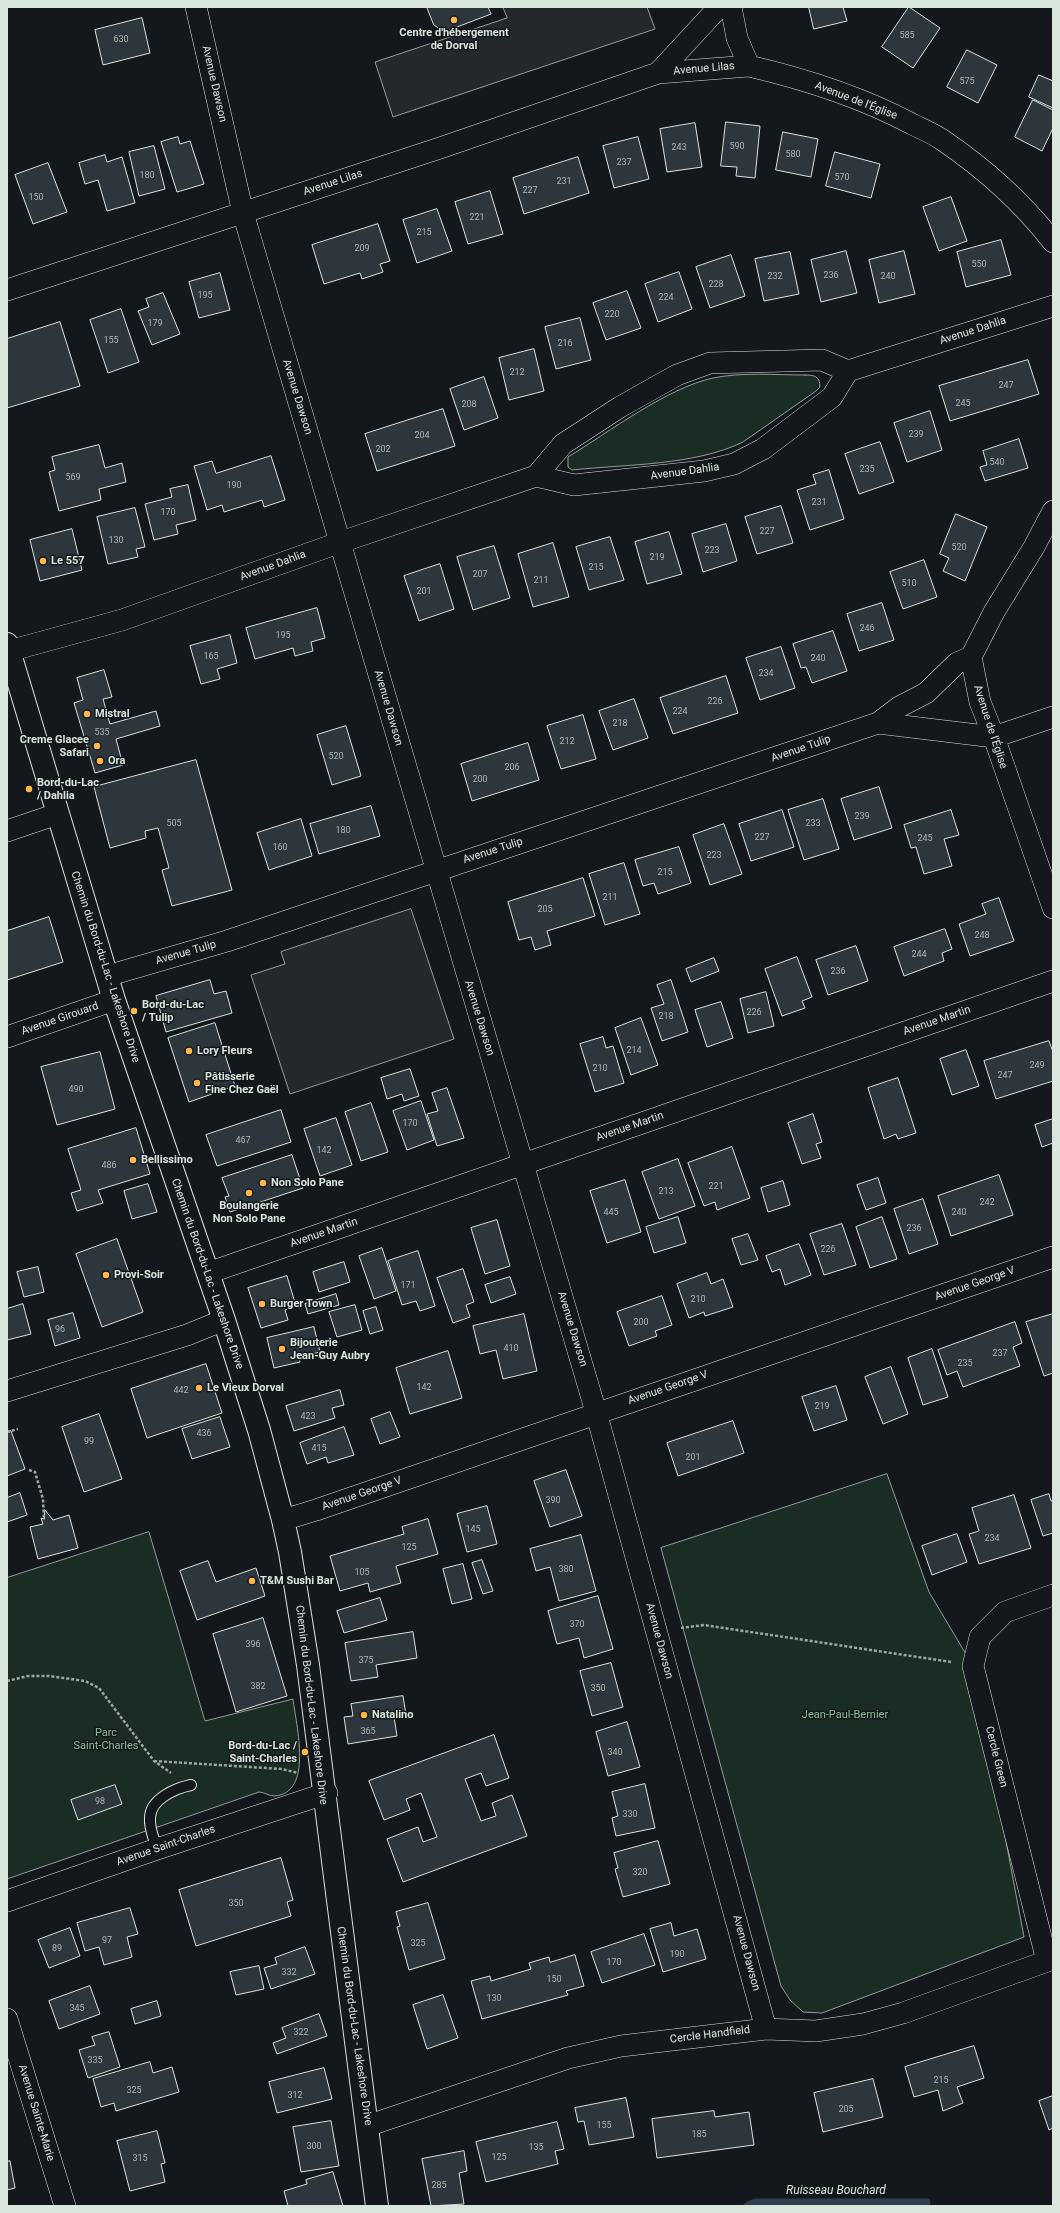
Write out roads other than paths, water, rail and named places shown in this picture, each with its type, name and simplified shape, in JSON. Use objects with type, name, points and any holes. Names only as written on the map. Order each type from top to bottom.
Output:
[{"type":"street","name":"Avenue Dawson","points":[[196,7],[243,213],[341,542],[435,870],[596,1412],[766,2029]]},
{"type":"street","name":"Avenue Lilas","points":[[658,73],[719,7]]},
{"type":"street","points":[[731,7],[737,38],[749,66]]},
{"type":"street","name":"Avenue Lilas","points":[[7,290],[462,141],[658,73],[749,66]]},
{"type":"street","name":"Avenue de l'Église","points":[[749,66],[835,91],[883,109],[940,138],[998,182],[1032,216],[1053,242]]},
{"type":"street","name":"Avenue Dahlia","points":[[8,647],[122,620],[341,542],[536,476],[574,485],[704,472],[734,464],[763,449],[832,397],[848,371],[1053,306]]},
{"type":"street","points":[[536,476],[563,444],[620,407],[677,375],[710,363],[822,360],[848,371]]},
{"type":"street","points":[[971,657],[994,612],[1034,548],[1053,511]]},
{"type":"street","name":"Chemin du Bord-du-Lac - Lakeshore Drive","points":[[8,647],[114,1000],[224,1320],[259,1430],[283,1520],[290,1552],[302,1626],[325,1793],[377,2206]]},
{"type":"street","name":"Avenue de l'Église","points":[[971,657],[980,702],[994,737],[1053,908]]},
{"type":"street","name":"Avenue Tulip","points":[[107,976],[227,941],[435,870],[878,723],[900,707],[926,693],[957,663],[971,657]]},
{"type":"street","name":"Avenue Tulip","points":[[878,723],[994,737],[1053,717]]},
{"type":"street","points":[[7,831],[57,814]]},
{"type":"street","name":"Avenue Martin","points":[[208,1273],[1053,981]]},
{"type":"street","name":"Avenue Girouard","points":[[7,1037],[114,1000]]},
{"type":"street","name":"Avenue George V","points":[[283,1520],[324,1508],[596,1412],[1053,1257]]},
{"type":"street","points":[[7,1391],[186,1335],[224,1320]]},
{"type":"street","name":"Cercle Green","points":[[1050,1960],[973,1666],[980,1637],[1005,1612],[1053,1595]]},
{"type":"street","name":"Avenue Saint-Charles","points":[[7,1901],[325,1793]]},
{"type":"street","name":"Cercle Handfield","points":[[367,2126],[568,2058],[621,2046],[766,2029],[816,2032],[864,2024],[903,2013],[1050,1960]]},
{"type":"street","name":"Avenue Sainte-Marie","points":[[7,2019],[65,2206]]},
{"type":"lane","points":[[157,1849],[150,1817],[155,1807],[164,1796],[177,1788],[191,1785]]},
{"type":"waterway","name":"Ruisseau Bouchard","points":[[747,2206],[755,2202],[927,2202]]},
{"type":"place","name":"Centre d'hébergement de Dorval","points":[[454,20]]},
{"type":"place","name":"Le 557","points":[[43,561]]},
{"type":"place","name":"Mistral","points":[[87,714]]},
{"type":"place","name":"Creme Glacee Safari","points":[[97,746]]},
{"type":"place","name":"Ora","points":[[100,761]]},
{"type":"place","name":"Bord-du-Lac / Dahlia","points":[[29,789]]},
{"type":"place","name":"Bord-du-Lac / Tulip","points":[[134,1011]]},
{"type":"place","name":"Lory Fleurs","points":[[189,1051]]},
{"type":"place","name":"Pâtisserie Fine Chez Gaël","points":[[197,1083]]},
{"type":"place","name":"Bellissimo","points":[[133,1160]]},
{"type":"place","name":"Non Solo Pane","points":[[263,1183]]},
{"type":"place","name":"Boulangerie Non Solo Pane","points":[[249,1193]]},
{"type":"place","name":"Provi-Soir","points":[[106,1275]]},
{"type":"place","name":"Burger Town","points":[[262,1304]]},
{"type":"place","name":"Bijouterie Jean-Guy Aubry","points":[[282,1349]]},
{"type":"place","name":"Le Vieux Dorval","points":[[199,1388]]},
{"type":"place","name":"T&M Sushi Bar","points":[[252,1581]]},
{"type":"place","name":"Natalino","points":[[364,1715]]},
{"type":"place","name":"Bord-du-Lac / Saint-Charles","points":[[305,1752]]},
{"type":"park label","name":"Jean-Paul-Bernier","points":[[845,1715]]},
{"type":"park label","name":"Parc Saint-Charles","points":[[106,1739]]}]
